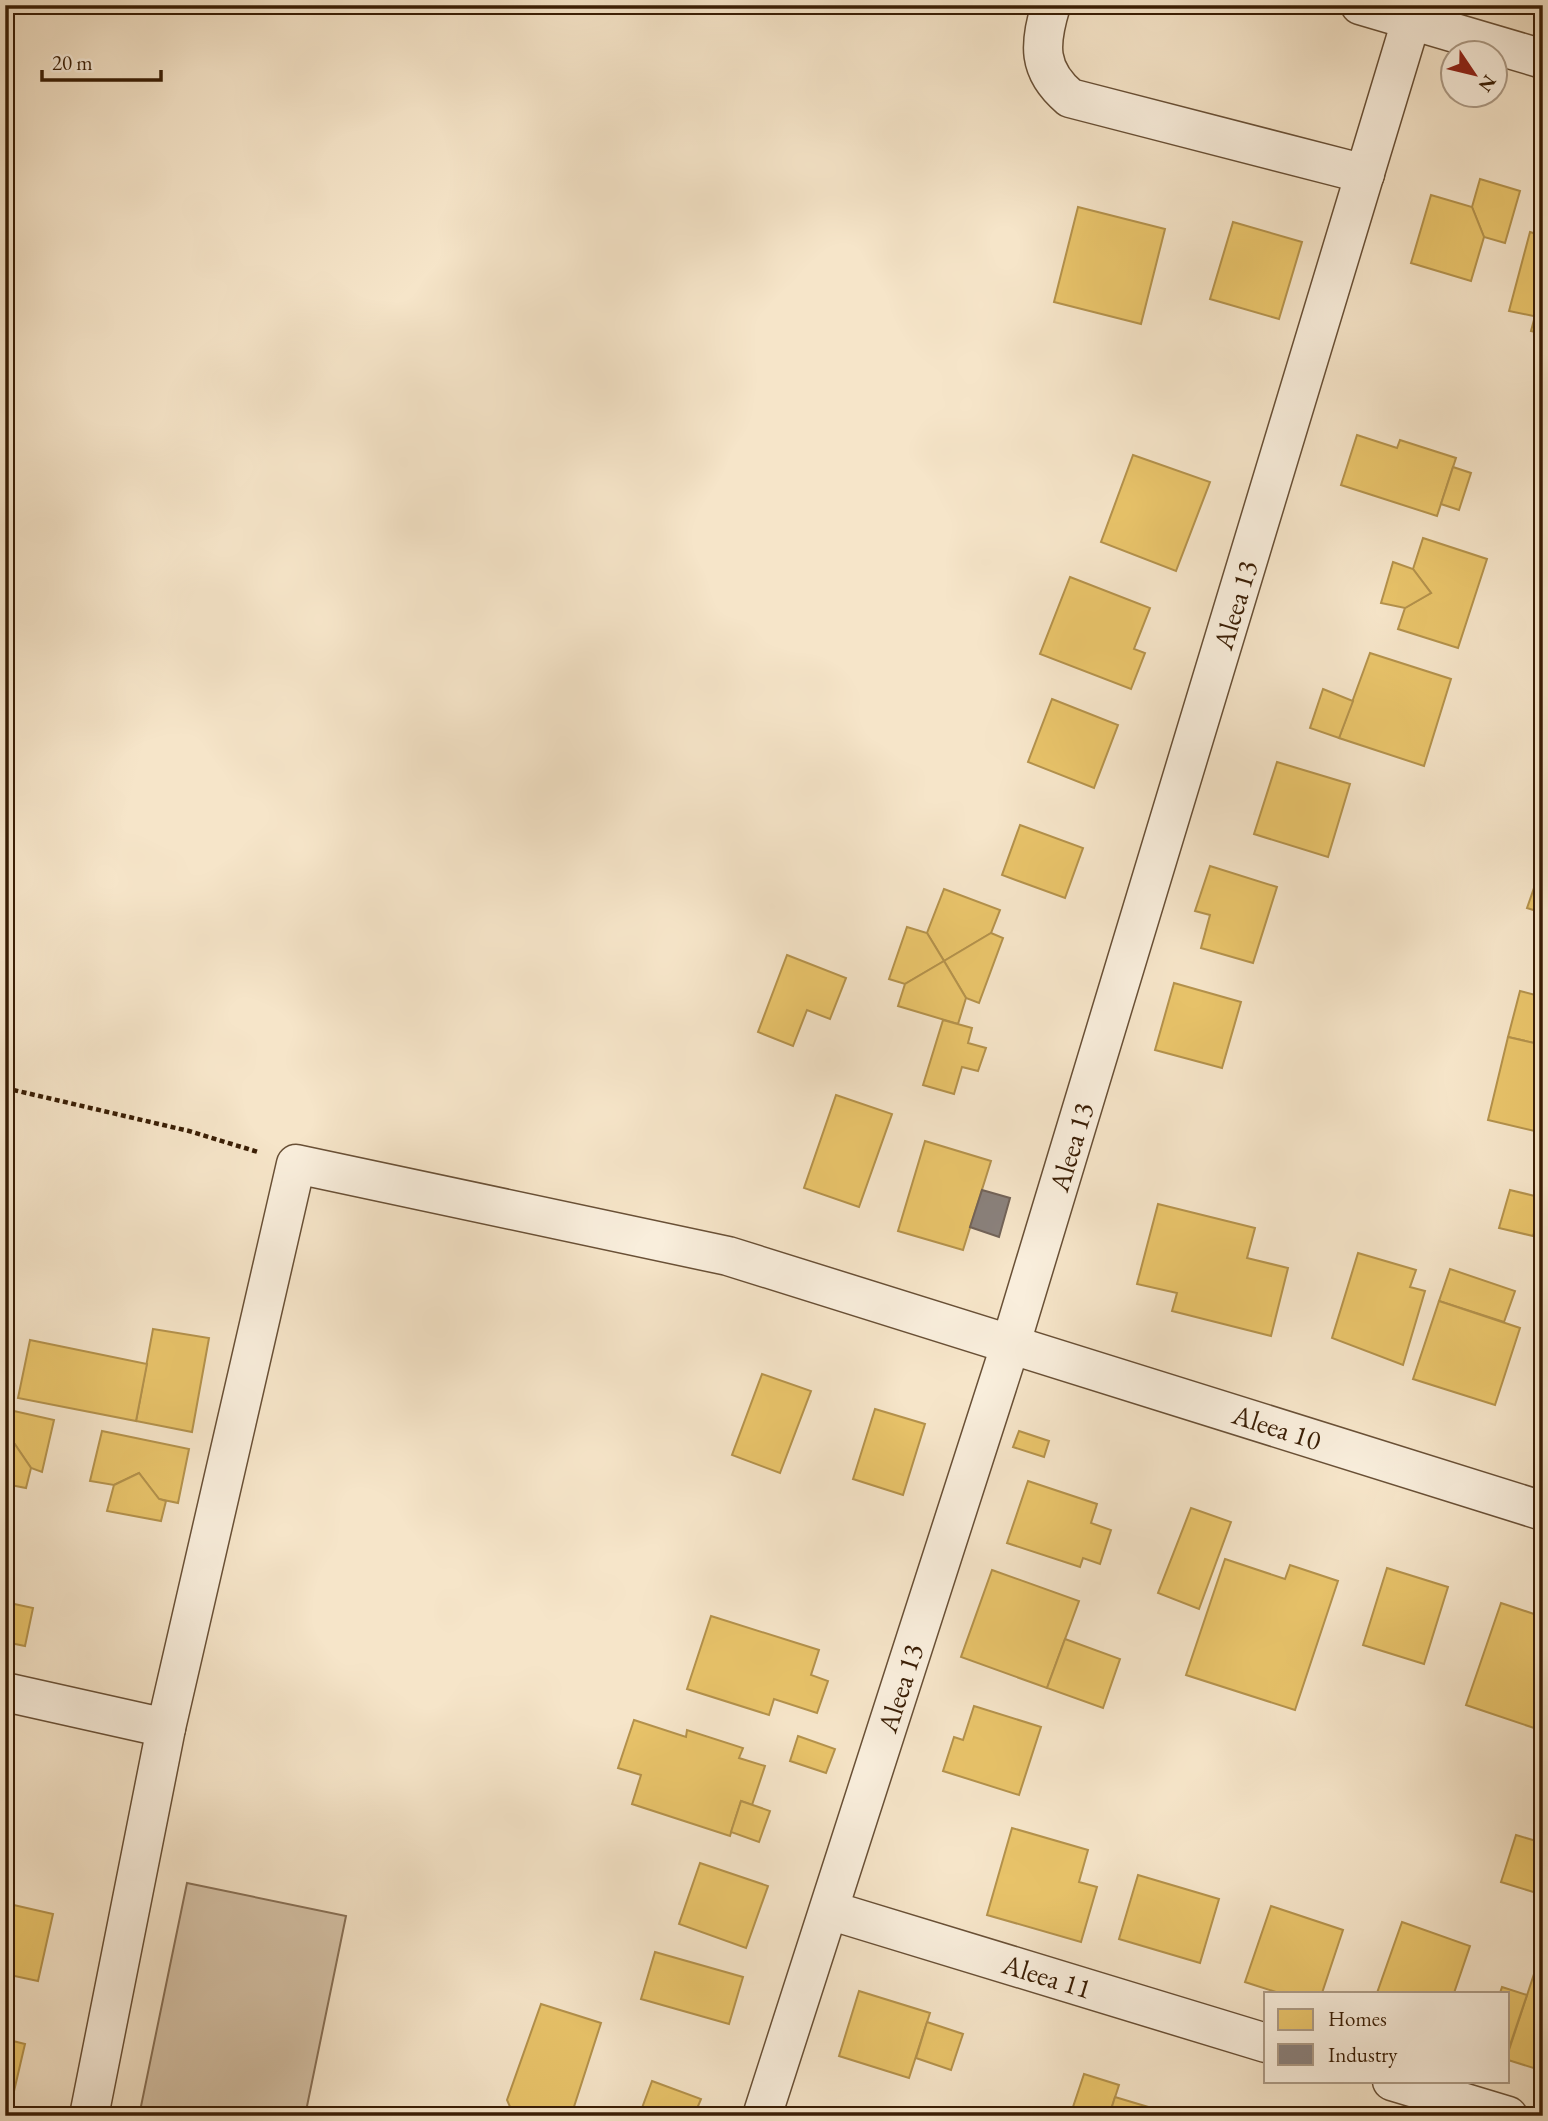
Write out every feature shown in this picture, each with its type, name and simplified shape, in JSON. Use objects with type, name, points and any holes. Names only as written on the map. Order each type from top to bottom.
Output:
[{"type":"street","points":[[1051,5],[1042,39],[1045,67],[1054,85],[1070,97],[1365,174]]},
{"type":"street","points":[[1360,5],[1543,59]]},
{"type":"street","name":"Aleea 13","points":[[762,2116],[1011,1343],[1411,21]]},
{"type":"street","points":[[89,2116],[166,1727],[296,1164]]},
{"type":"street","name":"Aleea 10","points":[[296,1164],[728,1256],[1543,1511]]},
{"type":"street","points":[[5,1692],[166,1727]]},
{"type":"street","name":"Aleea 11","points":[[829,1910],[1264,2042]]},
{"type":"street","points":[[1395,2082],[1508,2116]]},
{"type":"path","points":[[5,1088],[188,1131],[296,1164]]},
{"type":"shaded area","points":[[187,1883],[346,1916],[305,2116],[139,2116]]},
{"type":"building: Homes","points":[[1480,179],[1520,191],[1505,243],[1484,237],[1472,207]]},
{"type":"building: Homes","points":[[1431,195],[1472,207],[1484,237],[1471,281],[1411,263]]},
{"type":"building: Homes","points":[[1078,207],[1165,229],[1141,324],[1054,302]]},
{"type":"building: Homes","points":[[1233,222],[1302,242],[1279,319],[1210,299]]},
{"type":"building: Homes","points":[[1530,232],[1543,236],[1543,318],[1509,311]]},
{"type":"building: Homes","points":[[1535,316],[1543,318],[1543,334],[1531,331]]},
{"type":"building: Homes","points":[[1357,435],[1397,448],[1400,440],[1456,458],[1437,516],[1341,485]]},
{"type":"building: Homes","points":[[1133,455],[1210,482],[1176,571],[1101,542]]},
{"type":"building: Homes","points":[[1453,467],[1471,473],[1459,510],[1441,504]]},
{"type":"building: Homes","points":[[1423,538],[1487,559],[1458,648],[1398,629],[1405,608],[1431,593],[1413,569]]},
{"type":"building: Homes","points":[[1393,562],[1413,569],[1431,593],[1405,608],[1381,603]]},
{"type":"building: Homes","points":[[1070,577],[1150,608],[1134,649],[1145,653],[1131,689],[1040,654]]},
{"type":"building: Homes","points":[[1370,653],[1451,679],[1424,766],[1339,738]]},
{"type":"building: Homes","points":[[1323,689],[1353,701],[1339,738],[1310,728]]},
{"type":"building: Homes","points":[[1052,699],[1118,725],[1094,788],[1028,762]]},
{"type":"building: Homes","points":[[1277,762],[1350,784],[1328,857],[1254,834]]},
{"type":"building: Homes","points":[[1020,825],[1083,848],[1065,898],[1002,875]]},
{"type":"building: Homes","points":[[1543,862],[1543,913],[1527,908]]},
{"type":"building: Homes","points":[[1210,866],[1277,887],[1253,963],[1201,948],[1210,915],[1195,911]]},
{"type":"building: Homes","points":[[944,889],[1000,910],[991,933],[944,961],[927,933]]},
{"type":"building: Homes","points":[[907,927],[927,933],[944,961],[905,984],[889,979]]},
{"type":"building: Homes","points":[[991,933],[1003,938],[979,1003],[966,998],[944,961]]},
{"type":"building: Homes","points":[[787,955],[846,978],[830,1019],[807,1010],[793,1046],[758,1032]]},
{"type":"building: Homes","points":[[944,961],[966,998],[958,1024],[898,1006],[905,984]]},
{"type":"building: Homes","points":[[1174,983],[1241,1002],[1222,1068],[1155,1050]]},
{"type":"building: Homes","points":[[1520,991],[1543,997],[1543,1045],[1508,1037]]},
{"type":"building: Homes","points":[[943,1020],[972,1028],[968,1043],[986,1048],[978,1071],[962,1067],[954,1094],[923,1085]]},
{"type":"building: Homes","points":[[1508,1037],[1543,1045],[1543,1133],[1488,1120]]},
{"type":"building: Homes","points":[[836,1095],[892,1114],[859,1207],[804,1188]]},
{"type":"building: Homes","points":[[925,1141],[991,1161],[963,1250],[898,1231]]},
{"type":"building: Homes","points":[[1510,1190],[1543,1198],[1533,1236],[1499,1228]]},
{"type":"building: Homes","points":[[1158,1204],[1255,1228],[1247,1258],[1288,1268],[1271,1336],[1172,1311],[1177,1293],[1137,1284]]},
{"type":"building: Homes","points":[[1358,1253],[1416,1270],[1410,1287],[1425,1291],[1403,1365],[1332,1338]]},
{"type":"building: Homes","points":[[1450,1269],[1515,1291],[1504,1322],[1439,1301]]},
{"type":"building: Homes","points":[[1439,1301],[1520,1328],[1495,1405],[1413,1379]]},
{"type":"building: Homes","points":[[153,1329],[209,1338],[192,1432],[136,1421]]},
{"type":"building: Homes","points":[[30,1340],[147,1364],[136,1421],[18,1398]]},
{"type":"building: Homes","points":[[762,1374],[811,1391],[780,1473],[732,1455]]},
{"type":"building: Homes","points":[[5,1409],[54,1420],[42,1472],[31,1468],[12,1440],[5,1444]]},
{"type":"building: Homes","points":[[875,1409],[925,1424],[903,1495],[853,1479]]},
{"type":"building: Homes","points":[[102,1431],[189,1449],[178,1503],[159,1499],[139,1473],[114,1485],[90,1481]]},
{"type":"building: Homes","points":[[1019,1431],[1049,1441],[1044,1457],[1013,1447]]},
{"type":"building: Homes","points":[[12,1440],[31,1468],[26,1488],[5,1484],[5,1444]]},
{"type":"building: Homes","points":[[139,1473],[159,1499],[166,1501],[161,1521],[107,1511],[114,1485]]},
{"type":"building: Homes","points":[[1028,1481],[1097,1504],[1091,1523],[1111,1530],[1100,1564],[1083,1558],[1080,1567],[1007,1543]]},
{"type":"building: Homes","points":[[1191,1508],[1231,1522],[1199,1609],[1158,1593]]},
{"type":"building: Homes","points":[[1225,1559],[1285,1579],[1290,1565],[1338,1581],[1295,1710],[1186,1675]]},
{"type":"building: Homes","points":[[1387,1568],[1448,1587],[1424,1664],[1363,1645]]},
{"type":"building: Homes","points":[[992,1570],[1079,1601],[1047,1688],[961,1657]]},
{"type":"building: Homes","points":[[5,1602],[33,1608],[25,1646],[5,1642]]},
{"type":"building: Homes","points":[[1501,1603],[1543,1617],[1543,1713],[1537,1729],[1466,1705]]},
{"type":"building: Homes","points":[[711,1616],[819,1650],[811,1675],[828,1681],[817,1713],[774,1699],[769,1715],[687,1689]]},
{"type":"building: Homes","points":[[1065,1639],[1120,1659],[1103,1708],[1047,1688]]},
{"type":"building: Homes","points":[[974,1706],[1041,1727],[1019,1795],[943,1771],[954,1737],[963,1740]]},
{"type":"building: Homes","points":[[634,1720],[686,1737],[687,1730],[743,1748],[739,1758],[765,1766],[752,1805],[741,1801],[730,1836],[632,1804],[641,1775],[618,1768]]},
{"type":"building: Homes","points":[[798,1736],[835,1749],[826,1773],[790,1761]]},
{"type":"building: Homes","points":[[741,1801],[770,1811],[759,1842],[731,1832]]},
{"type":"building: Homes","points":[[1012,1828],[1088,1850],[1079,1882],[1097,1887],[1081,1942],[987,1915]]},
{"type":"building: Homes","points":[[1516,1835],[1543,1843],[1543,1895],[1501,1882]]},
{"type":"building: Homes","points":[[700,1863],[768,1886],[746,1948],[679,1924]]},
{"type":"building: Homes","points":[[1138,1875],[1219,1899],[1200,1963],[1119,1939]]},
{"type":"building: Homes","points":[[5,1903],[53,1914],[38,1981],[5,1974]]},
{"type":"building: Homes","points":[[1271,1906],[1343,1930],[1322,1992],[1276,1992],[1245,1982]]},
{"type":"building: Homes","points":[[1402,1922],[1470,1946],[1454,1992],[1377,1992]]},
{"type":"building: Homes","points":[[655,1952],[743,1977],[729,2024],[641,1999]]},
{"type":"building: Homes","points":[[1534,1974],[1543,1977],[1543,2071],[1510,2061],[1510,2047]]},
{"type":"building: Homes","points":[[1502,1987],[1527,1995],[1510,2045],[1510,1992],[1500,1992]]},
{"type":"building: Homes","points":[[859,1991],[930,2013],[909,2078],[839,2056]]},
{"type":"building: Homes","points":[[541,2004],[601,2023],[571,2116],[514,2116],[507,2100]]},
{"type":"building: Homes","points":[[927,2022],[963,2034],[951,2070],[916,2058]]},
{"type":"building: Homes","points":[[5,2039],[25,2044],[11,2104],[5,2103]]},
{"type":"building: Homes","points":[[1084,2074],[1119,2085],[1109,2116],[1070,2116]]},
{"type":"building: Homes","points":[[652,2081],[701,2099],[694,2116],[639,2116]]},
{"type":"building: Homes","points":[[1115,2097],[1155,2109],[1153,2116],[1109,2116]]},
{"type":"building: Industry","points":[[982,1190],[1010,1198],[999,1237],[970,1227]]}]
